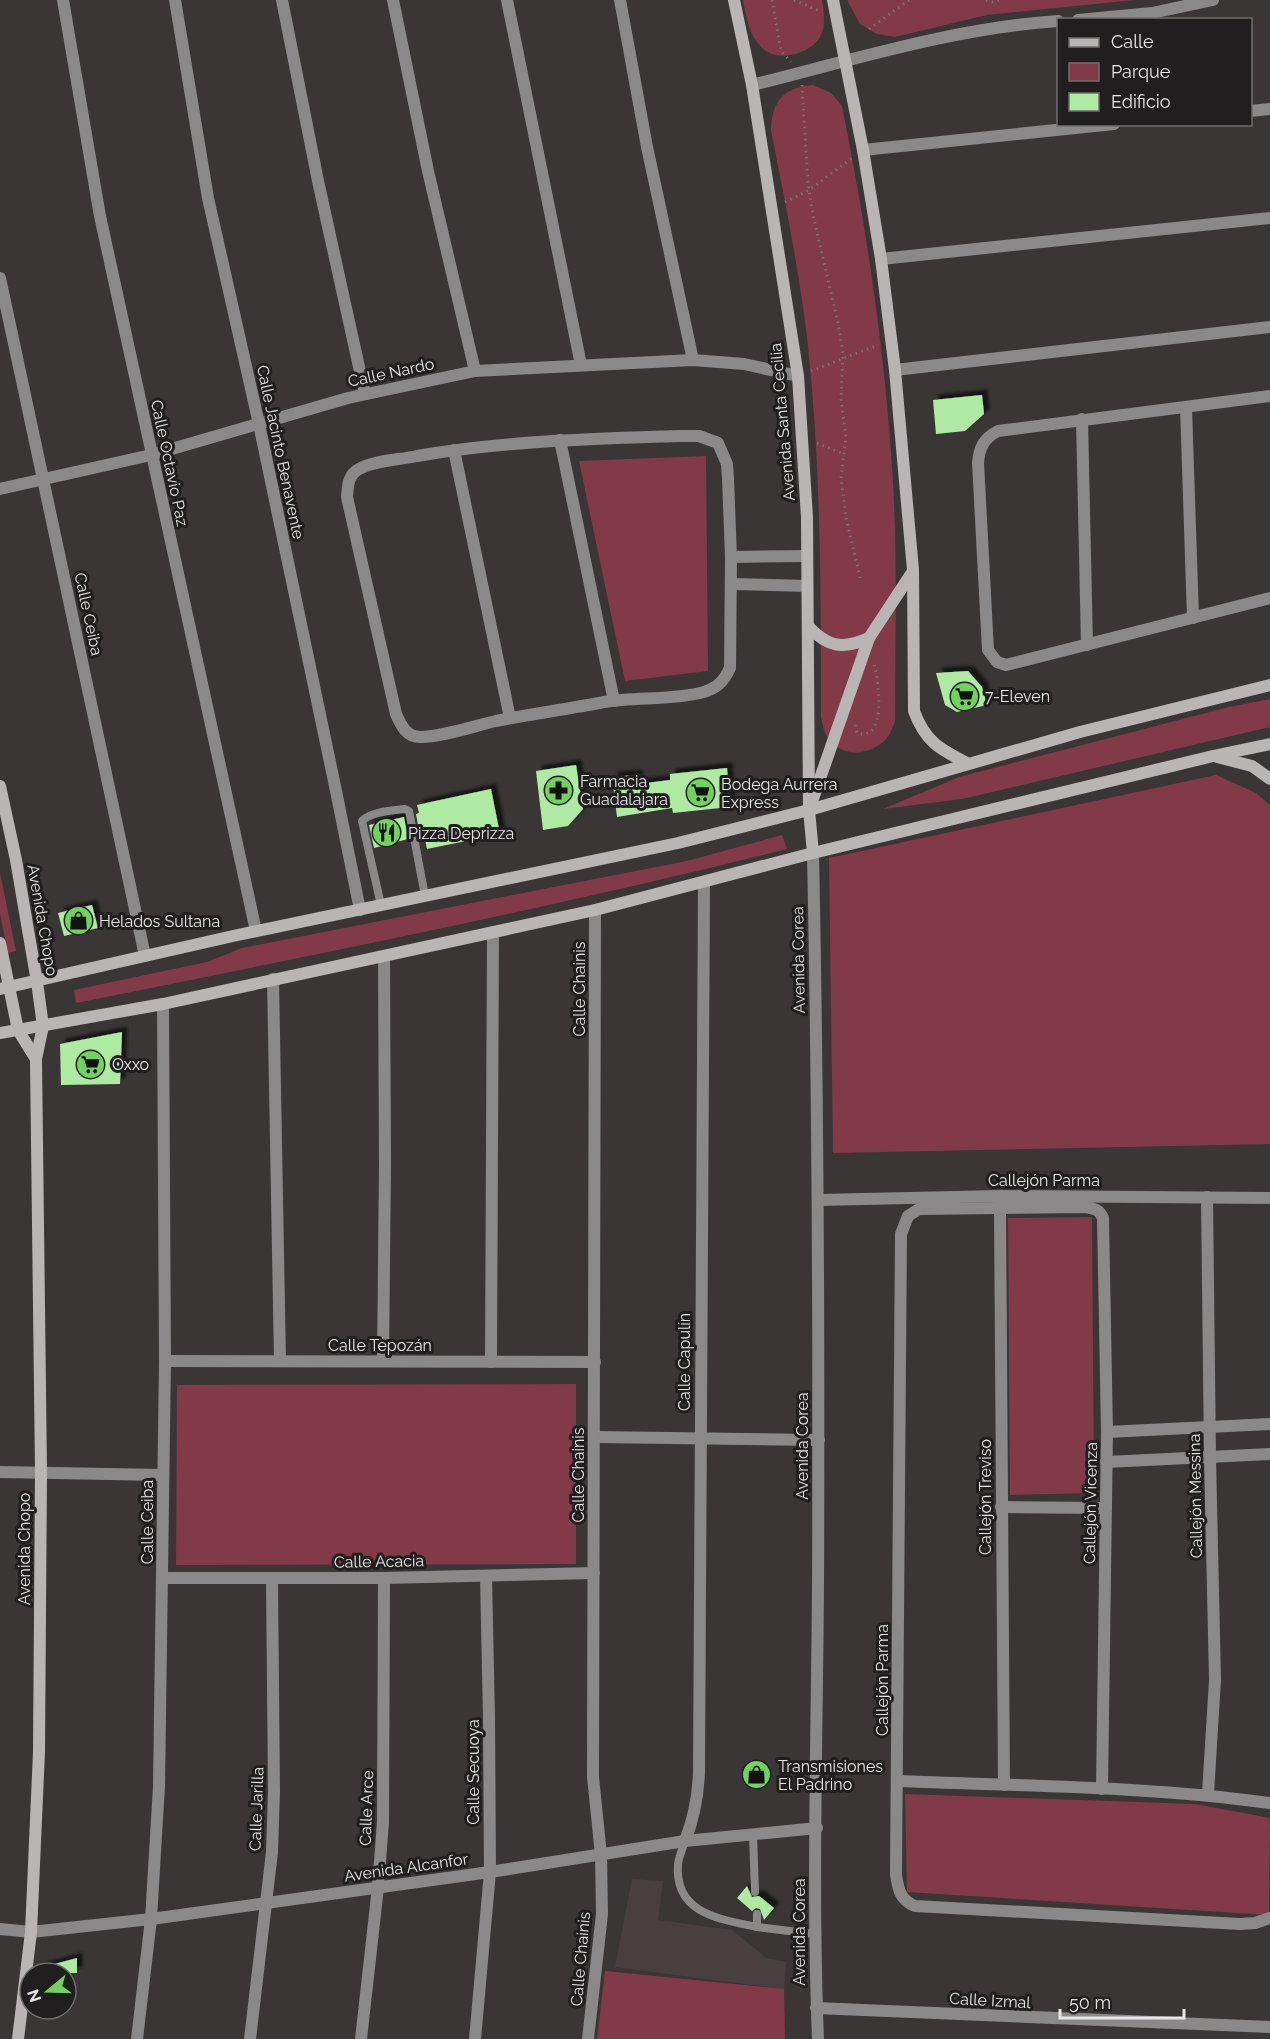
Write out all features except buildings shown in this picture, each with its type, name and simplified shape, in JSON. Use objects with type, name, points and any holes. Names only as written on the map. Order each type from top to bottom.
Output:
[{"type":"street","name":"Calle Octavio Paz","points":[[63,0],[100,216],[256,931]]},
{"type":"street","name":"Calle Jacinto Benavente","points":[[175,0],[208,198],[259,424],[360,910]]},
{"type":"street","points":[[282,0],[318,181],[365,394]]},
{"type":"street","points":[[393,0],[428,171],[475,371]]},
{"type":"street","points":[[507,0],[581,365]]},
{"type":"street","points":[[620,0],[647,147],[693,360]]},
{"type":"street","name":"Avenida Santa Cecilia","points":[[735,0],[752,85],[798,376],[807,517],[809,810],[813,853]]},
{"type":"street","points":[[833,0],[863,150],[881,259],[895,370],[913,570],[914,711],[919,725],[930,740],[942,751],[967,763]]},
{"type":"street","points":[[1099,18],[1152,13],[1213,0]]},
{"type":"street","points":[[752,85],[949,36],[1057,21]]},
{"type":"street","points":[[1252,111],[1270,109]]},
{"type":"street","points":[[863,150],[1095,126]]},
{"type":"street","points":[[881,259],[1270,218]]},
{"type":"street","name":"Calle Ceiba","points":[[0,278],[145,956]]},
{"type":"street","points":[[895,370],[1270,327],[1270,316]]},
{"type":"street","name":"Calle Nardo","points":[[0,489],[151,455],[365,394],[475,371],[693,360],[744,364],[798,376]]},
{"type":"street","points":[[1270,396],[998,431],[985,440],[978,454],[988,650],[997,662],[1006,665],[1270,598]]},
{"type":"street","points":[[1186,407],[1193,618]]},
{"type":"street","points":[[1082,419],[1087,645]]},
{"type":"street","points":[[699,436],[718,443],[727,464],[731,557],[730,668],[724,681],[712,689],[698,693],[614,701],[510,718],[419,737],[410,735],[402,727],[396,714],[347,497],[348,481],[357,470],[371,465],[454,450],[560,440],[699,436]]},
{"type":"street","points":[[560,440],[614,701]]},
{"type":"street","points":[[454,450],[510,718]]},
{"type":"street","points":[[731,557],[807,556]]},
{"type":"street","points":[[809,810],[868,642],[913,570]]},
{"type":"street","points":[[731,584],[807,586]]},
{"type":"street","points":[[808,626],[817,636],[829,643],[843,646],[868,642]]},
{"type":"street","points":[[4,988],[256,931],[678,843],[809,810],[1080,732],[1270,685]]},
{"type":"street","points":[[0,1033],[163,1004],[595,910],[813,853],[1270,744]]},
{"type":"street","points":[[1213,756],[1252,766],[1270,780]]},
{"type":"street","name":"Avenida Chopo","points":[[0,786],[16,860],[43,1026],[36,1059],[40,1472],[39,1752],[31,1932],[18,2039]]},
{"type":"street","name":"Avenida Corea","points":[[813,853],[819,1440],[817,1828],[814,1934],[818,2039]]},
{"type":"street","name":"Calle Capulín","points":[[685,1841],[694,1819],[698,1781],[704,882]]},
{"type":"street","name":"Calle Chainis","points":[[588,2039],[602,1914],[601,1855],[592,1777],[595,1437],[595,910]]},
{"type":"street","points":[[491,1362],[493,933]]},
{"type":"street","points":[[0,943],[4,988],[18,1030],[36,1059]]},
{"type":"street","points":[[383,1361],[384,957]]},
{"type":"street","points":[[273,979],[279,1360]]},
{"type":"street","name":"Calle Ceiba","points":[[137,2039],[151,1919],[159,1786],[164,1578],[163,1004]]},
{"type":"street","name":"Callejón Parma","points":[[818,1200],[1000,1196],[1270,1198]]},
{"type":"street","name":"Callejón Messina","points":[[1208,1197],[1215,1680],[1208,1794]]},
{"type":"street","name":"Callejón Vicenza","points":[[1000,1208],[1086,1207],[1096,1209],[1102,1218],[1107,1432],[1102,1789]]},
{"type":"street","name":"Callejón Parma","points":[[1000,1208],[920,1209],[908,1216],[901,1234],[897,1884],[900,1894],[907,1903],[915,1906],[1240,1924],[1256,1923],[1270,1918]]},
{"type":"street","name":"Callejón Treviso","points":[[1000,1208],[1004,1785]]},
{"type":"street","name":"Calle Tepozán","points":[[165,1361],[595,1362]]},
{"type":"street","points":[[1107,1432],[1270,1424]]},
{"type":"street","points":[[595,1437],[819,1440]]},
{"type":"street","points":[[1106,1462],[1270,1454]]},
{"type":"street","points":[[0,1472],[163,1475]]},
{"type":"street","points":[[1001,1507],[1106,1508]]},
{"type":"street","name":"Calle Acacia","points":[[164,1578],[384,1578],[594,1573]]},
{"type":"street","name":"Calle Secuoya","points":[[475,2039],[490,1872],[486,1576]]},
{"type":"street","name":"Calle Arce","points":[[361,2039],[383,1822],[384,1578]]},
{"type":"street","name":"Calle Jarilla","points":[[250,2039],[272,1852],[274,1791],[272,1579]]},
{"type":"street","points":[[898,1781],[1208,1794],[1270,1803]]},
{"type":"street","name":"Avenida Alcanfor","points":[[0,1929],[31,1932],[151,1919],[490,1872],[685,1841],[817,1828]]},
{"type":"street","name":"Calle Izmal","points":[[816,2008],[1270,2027]]},
{"type":"lane","points":[[381,905],[362,821],[366,817],[399,810],[409,811],[425,896]]},
{"type":"lane","points":[[753,1834],[755,1892]]},
{"type":"lane","points":[[685,1841],[678,1864],[684,1897],[691,1905],[715,1917],[757,1928],[814,1934]]},
{"type":"lane","points":[[757,1914],[757,1928]]},
{"type":"path","points":[[772,0],[781,51],[801,73],[809,190],[838,323],[843,358],[841,399],[846,437],[841,478],[861,581]]},
{"type":"path","points":[[794,0],[836,16]]},
{"type":"path","points":[[869,29],[909,0]]},
{"type":"path","points":[[986,0],[992,2],[1000,0]]},
{"type":"path","points":[[771,208],[809,190],[863,150]]},
{"type":"path","points":[[798,376],[891,341]]},
{"type":"path","points":[[802,436],[844,454]]},
{"type":"path","points":[[854,727],[857,733],[863,735],[871,732],[878,717],[876,672],[868,642]]},
{"type":"shaded area","points":[[632,1879],[663,1881],[658,1920],[732,1930],[766,1958],[786,1962],[784,1989],[615,1967]]},
{"type":"green space","points":[[743,0],[822,0],[824,24],[822,33],[815,43],[801,52],[784,56],[768,53],[751,32]]},
{"type":"green space","points":[[847,0],[1134,0],[987,15],[895,37],[877,34],[860,24]]},
{"type":"green space","points":[[813,85],[831,93],[842,106],[873,285],[892,467],[896,563],[895,722],[887,737],[879,745],[856,752],[841,749],[828,738],[821,716],[816,438],[801,292],[771,130],[774,111],[782,97],[794,89]]},
{"type":"green space","points":[[706,456],[708,671],[625,681],[579,461]]},
{"type":"green space","points":[[1270,699],[1270,727],[962,799],[883,809],[959,777],[1229,707]]},
{"type":"green space","points":[[1216,775],[1256,793],[1270,805],[1270,1144],[833,1153],[829,858]]},
{"type":"green space","points":[[782,835],[787,849],[699,871],[433,930],[76,1003],[74,990],[207,962],[242,948],[687,861]]},
{"type":"green space","points":[[0,873],[16,951],[8,953],[0,914]]},
{"type":"green space","points":[[1092,1217],[1094,1493],[1010,1495],[1008,1218]]},
{"type":"green space","points":[[576,1384],[576,1564],[176,1565],[177,1385]]},
{"type":"green space","points":[[905,1794],[1195,1804],[1270,1818],[1269,1915],[907,1892]]},
{"type":"green space","points":[[605,1971],[784,1989],[785,2039],[597,2039]]},
{"type":"place","name":"7-Eleven","points":[[964,696]]},
{"type":"place","name":"Farmacia Guadalajara","points":[[559,790]]},
{"type":"place","name":"Bodega Aurrera Express","points":[[700,793]]},
{"type":"place","name":"Pizza Deprizza","points":[[387,833]]},
{"type":"place","name":"Helados Sultana","points":[[78,921]]},
{"type":"place","name":"Oxxo","points":[[91,1064]]},
{"type":"place","name":"Transmisiones El Padrino","points":[[757,1775]]}]
